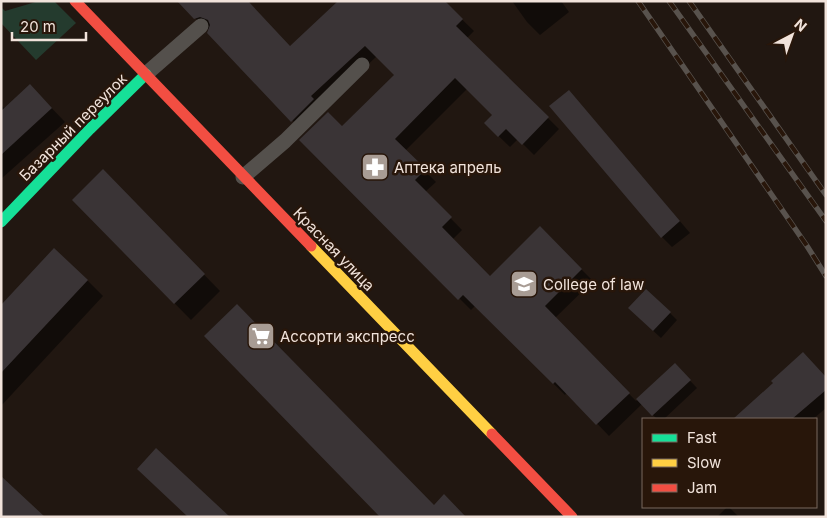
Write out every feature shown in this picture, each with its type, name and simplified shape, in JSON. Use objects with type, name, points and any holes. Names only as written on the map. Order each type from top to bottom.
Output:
[{"type":"main road","name":"Красная улица","points":[[75,1],[572,517]]},
{"type":"main road","name":"Базарный переулок","points":[[1,222],[90,129],[146,74]]},
{"type":"lane","points":[[146,74],[201,26]]},
{"type":"lane","points":[[243,177],[285,141],[362,65]]},
{"type":"green space","points":[[39,1],[54,1],[76,23],[36,60],[1,23],[1,7],[5,11]]},
{"type":"building","points":[[177,1],[248,1],[290,46],[338,1],[445,1],[463,19],[456,26],[549,117],[522,145],[506,129],[498,137],[484,123],[492,115],[455,78],[395,139],[426,169],[415,180],[452,217],[442,227],[490,276],[540,226],[582,269],[545,306],[630,393],[596,425],[555,382],[553,384],[463,295],[458,300],[299,140],[328,112],[342,126],[394,75],[365,46],[311,96],[314,99],[291,122],[207,33],[210,25],[208,20],[200,17],[194,19]]},
{"type":"building","points":[[30,84],[52,108],[1,155],[1,111]]},
{"type":"building","points":[[569,90],[680,221],[661,238],[549,106]]},
{"type":"building","points":[[103,169],[205,274],[174,304],[72,200]]},
{"type":"building","points":[[54,248],[88,280],[1,373],[1,305]]},
{"type":"building","points":[[646,289],[671,312],[653,331],[628,308]]},
{"type":"building","points":[[237,304],[434,505],[444,494],[466,517],[380,517],[204,336]]},
{"type":"building","points":[[803,352],[826,377],[826,390],[793,418],[734,418],[773,383],[771,381]]},
{"type":"building","points":[[675,363],[691,380],[652,416],[636,399]]},
{"type":"building","points":[[156,448],[230,517],[188,517],[137,469]]},
{"type":"building","points":[[1,476],[45,517],[1,517]]},
{"type":"railway","points":[[638,1],[826,276]]},
{"type":"railway","points":[[669,1],[826,221]]},
{"type":"railway","points":[[689,1],[826,195]]},
{"type":"traffic: fast","points":[[1,222],[90,129],[146,74]]},
{"type":"traffic: slow","points":[[311,246],[492,434]]},
{"type":"traffic: jam","points":[[75,1],[311,246]]},
{"type":"traffic: jam","points":[[492,434],[572,517]]},
{"type":"place","name":"Аптека апрель","points":[[375,167]]},
{"type":"place","name":"College of law","points":[[524,284]]},
{"type":"place","name":"Ассорти экспресс","points":[[261,336]]}]
